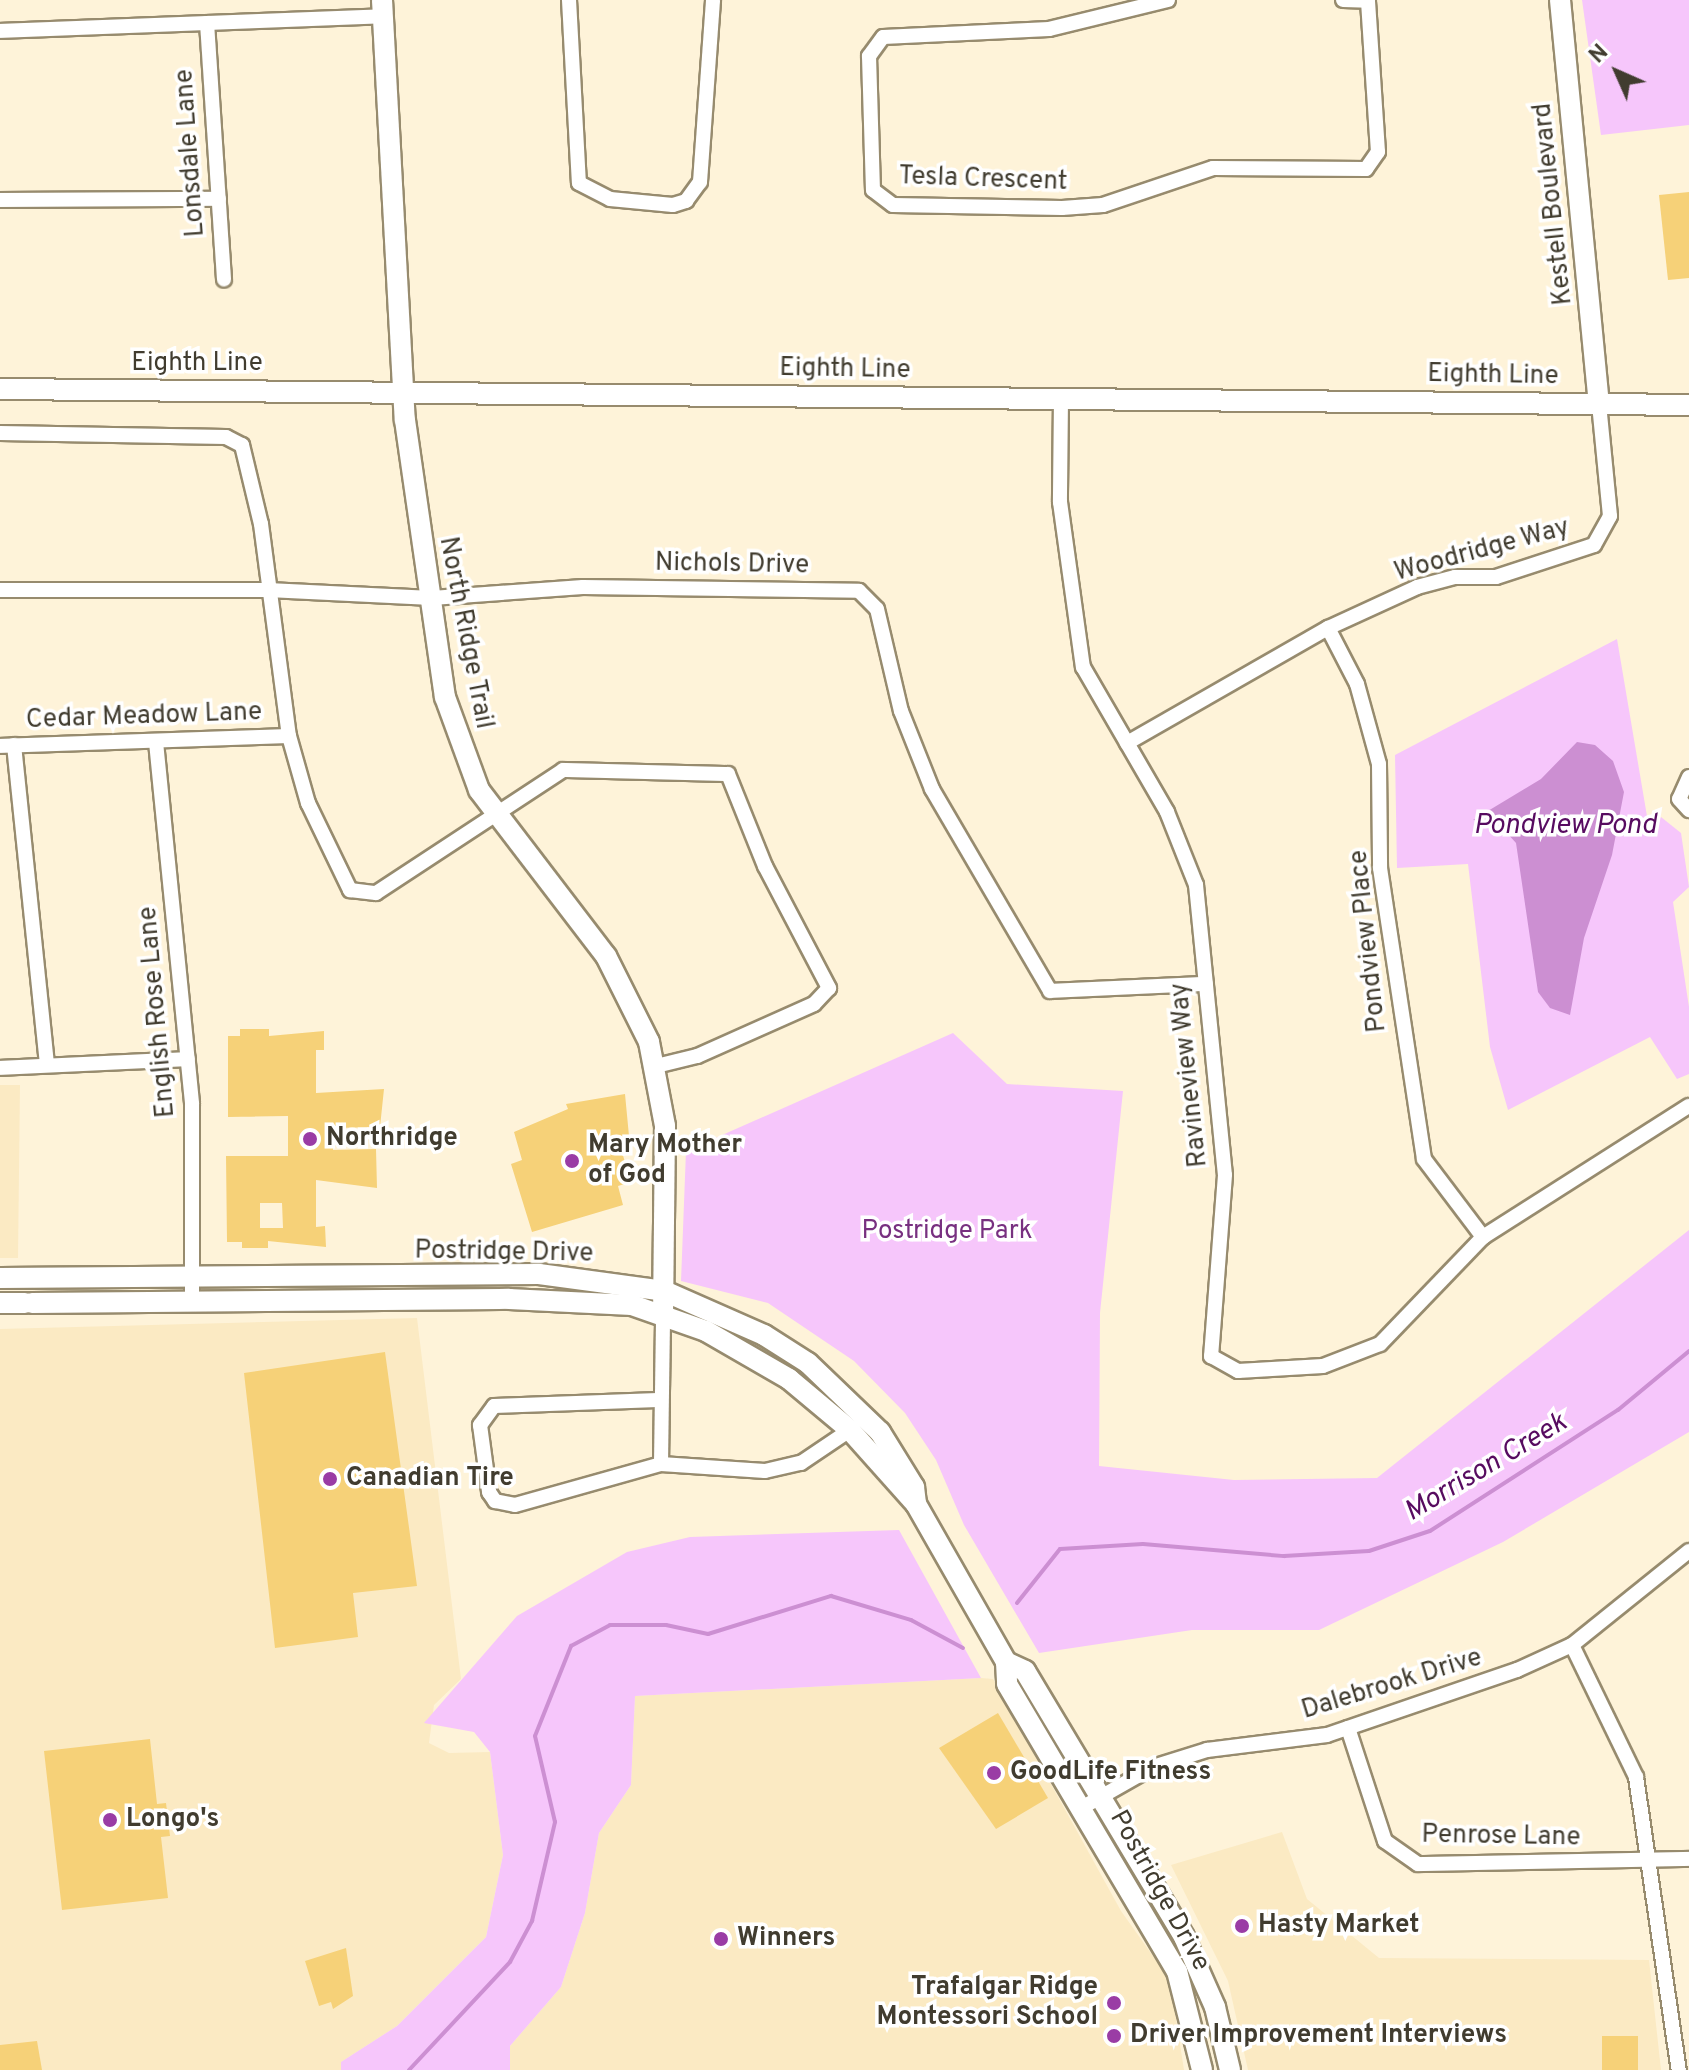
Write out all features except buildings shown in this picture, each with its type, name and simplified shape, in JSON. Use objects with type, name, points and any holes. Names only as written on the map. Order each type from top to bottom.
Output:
[{"type":"street","points":[[569,0],[579,183],[610,199],[673,205],[686,201],[700,182],[713,0]]},
{"type":"street","name":"Tesla Crescent","points":[[1168,0],[1049,29],[883,37],[869,56],[873,190],[893,205],[1062,208],[1103,205],[1213,168],[1366,169],[1378,152],[1368,0],[1343,0]]},
{"type":"street","name":"Kestell Boulevard","points":[[1560,0],[1599,403]]},
{"type":"street","points":[[0,31],[207,23],[382,8]]},
{"type":"street","name":"North Ridge Trail","points":[[382,8],[403,390],[453,731],[496,816],[619,975],[656,1066],[665,1126],[663,1313]]},
{"type":"street","name":"Lonsdale Lane","points":[[207,23],[224,279]]},
{"type":"street","points":[[0,200],[219,199]]},
{"type":"street","name":"Eighth Line","points":[[0,389],[403,390],[1689,405]]},
{"type":"street","name":"Ravineview Way","points":[[1061,398],[1060,502],[1083,667],[1167,812],[1196,885],[1206,984],[1220,1075],[1225,1175],[1209,1341],[1211,1356],[1222,1367],[1323,1366],[1380,1344],[1483,1237],[1688,1111]]},
{"type":"street","name":"Woodridge Way","points":[[1127,743],[1328,628],[1417,587],[1496,577],[1594,545],[1610,516],[1599,403]]},
{"type":"street","points":[[0,433],[236,440],[248,457],[289,736],[308,803],[345,883],[359,894],[376,893],[568,769],[716,770],[731,779],[765,866],[829,988],[814,1004],[697,1056],[656,1066]]},
{"type":"street","name":"Nichols Drive","points":[[0,590],[268,590],[432,598],[583,587],[859,591],[877,609],[901,711],[932,789],[1050,991],[1206,984]]},
{"type":"street","name":"Pondview Place","points":[[1328,628],[1357,684],[1379,764],[1380,868],[1424,1159],[1483,1237]]},
{"type":"street","name":"Cedar Meadow Lane","points":[[7,745],[289,736]]},
{"type":"street","name":"English Rose Lane","points":[[156,742],[188,1059],[192,1303]]},
{"type":"street","points":[[7,745],[47,1064]]},
{"type":"street","points":[[1689,777],[1679,799],[1689,810]]},
{"type":"street","points":[[0,1068],[188,1059]]},
{"type":"street","name":"Postridge Drive","points":[[0,1278],[539,1274],[664,1291],[764,1335],[808,1363],[880,1432],[909,1477],[916,1504]]},
{"type":"street","name":"Postridge Drive","points":[[0,1303],[589,1301],[663,1313],[750,1353],[850,1430],[916,1504],[1006,1662],[1007,1684],[1091,1801],[1204,1977],[1230,2070]]},
{"type":"street","points":[[661,1464],[658,1400],[663,1313]]},
{"type":"street","points":[[658,1400],[510,1403],[483,1414],[480,1425],[495,1501],[539,1503],[661,1464],[765,1471],[801,1463],[850,1430]]},
{"type":"street","name":"Dalebrook Drive","points":[[1091,1801],[1153,1767],[1207,1750],[1348,1728],[1572,1645],[1689,1551]]},
{"type":"street","points":[[1572,1645],[1636,1777],[1679,2070]]},
{"type":"street","name":"Penrose Lane","points":[[1348,1728],[1385,1841],[1396,1855],[1418,1864],[1689,1859]]},
{"type":"street","name":"Postridge Drive","points":[[1091,1801],[1177,1971],[1202,2070]]},
{"type":"shaded area","points":[[0,1085],[20,1085],[18,1258],[0,1258]]},
{"type":"shaded area","points":[[417,1318],[461,1679],[434,1705],[429,1743],[449,1753],[490,1752],[503,1855],[486,1937],[397,2026],[341,2062],[341,2070],[0,2070],[0,1329]]},
{"type":"shaded area","points":[[993,1679],[1121,1911],[1170,1980],[1184,2070],[510,2070],[510,2046],[561,1987],[585,1913],[599,1833],[631,1785],[635,1696]]},
{"type":"shaded area","points":[[1282,1832],[1307,1899],[1379,1958],[1649,1960],[1661,2070],[1248,2070],[1228,1981],[1171,1865]]},
{"type":"green space","points":[[1582,0],[1689,0],[1689,125],[1601,135]]},
{"type":"green space","points":[[1617,639],[1649,828],[1661,817],[1681,833],[1689,887],[1673,902],[1689,1007],[1689,1074],[1677,1079],[1650,1037],[1508,1110],[1490,1047],[1468,864],[1397,868],[1395,755]]},
{"type":"green space","name":"Postridge Park","points":[[953,1033],[1007,1084],[1123,1091],[1100,1313],[1099,1466],[1234,1480],[1377,1478],[1689,1230],[1689,1432],[1503,1542],[1319,1630],[1192,1630],[1039,1653],[964,1525],[936,1460],[905,1413],[854,1361],[768,1303],[681,1281],[686,1151]]},
{"type":"green space","points":[[899,1530],[981,1678],[635,1696],[631,1785],[599,1833],[585,1913],[561,1987],[510,2046],[510,2070],[341,2070],[341,2062],[397,2026],[486,1937],[503,1855],[490,1752],[474,1732],[424,1723],[517,1616],[627,1552],[690,1537]]},
{"type":"water","name":"Pondview Pond","points":[[1577,742],[1595,745],[1613,761],[1624,792],[1612,855],[1584,938],[1570,1015],[1550,1008],[1538,992],[1516,843],[1498,823],[1473,820],[1541,779]]},
{"type":"waterway","name":"Morrison Creek","points":[[1017,1603],[1060,1549],[1143,1544],[1284,1556],[1369,1551],[1430,1531],[1618,1410],[1689,1351]]},
{"type":"waterway","name":"Morrison Creek","points":[[409,2070],[510,1962],[532,1921],[555,1822],[535,1736],[571,1646],[610,1625],[666,1625],[708,1634],[831,1596],[911,1620],[963,1648]]},
{"type":"place","name":"Northridge","points":[[310,1139]]},
{"type":"place","name":"Mary Mother of God","points":[[572,1161]]},
{"type":"place","name":"Canadian Tire","points":[[330,1479]]},
{"type":"place","name":"GoodLife Fitness","points":[[994,1773]]},
{"type":"place","name":"Longo's","points":[[110,1820]]},
{"type":"place","name":"Hasty Market","points":[[1242,1926]]},
{"type":"place","name":"Winners","points":[[721,1939]]},
{"type":"place","name":"Trafalgar Ridge Montessori School","points":[[1114,2003]]},
{"type":"place","name":"Driver Improvement Interviews","points":[[1114,2036]]}]
